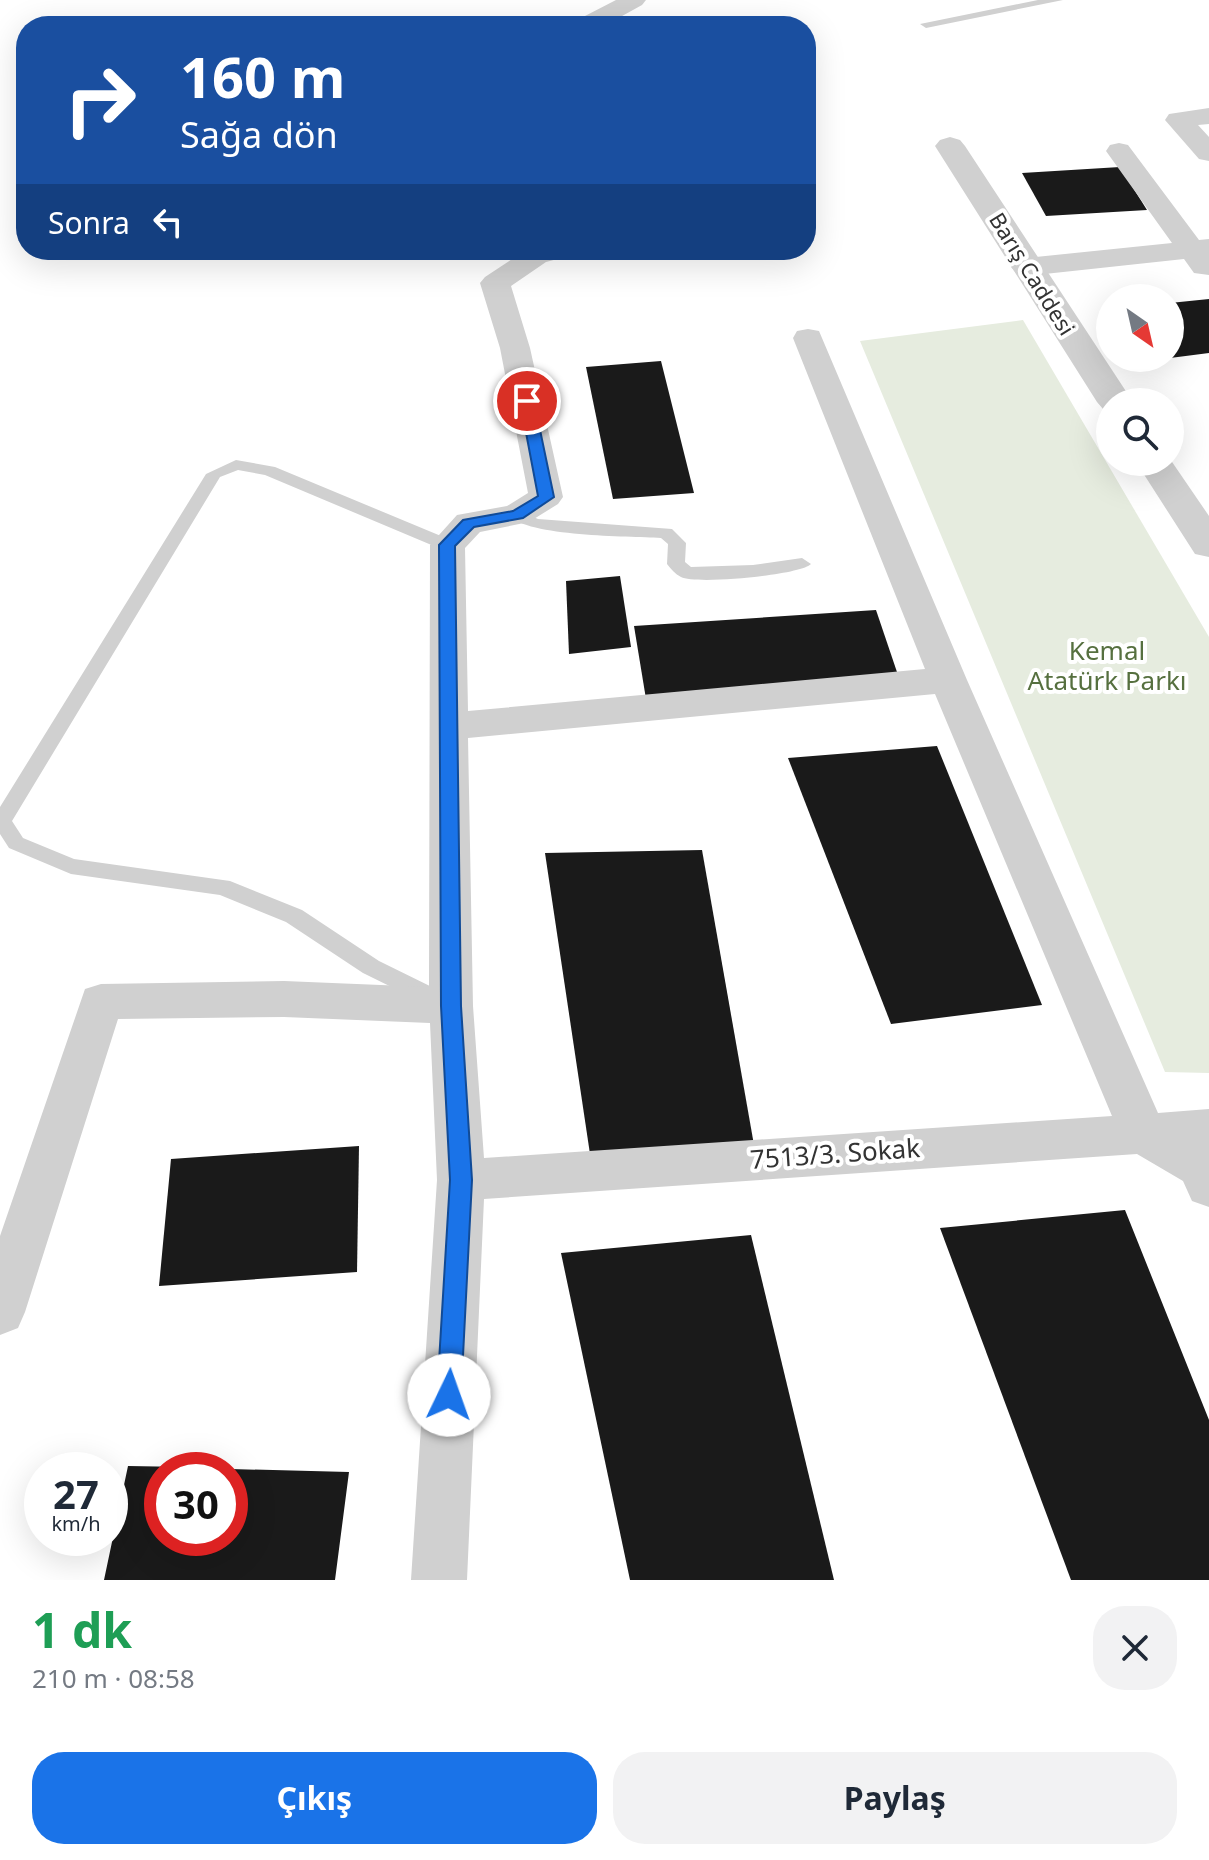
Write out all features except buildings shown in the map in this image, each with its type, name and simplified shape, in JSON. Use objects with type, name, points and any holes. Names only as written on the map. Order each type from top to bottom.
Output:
[{"type":"street","points":[[604,16],[634,0]]},
{"type":"street","points":[[1209,116],[1178,120],[1209,153]]},
{"type":"street","name":"Barış Caddesi","points":[[950,146],[1106,388]]},
{"type":"street","points":[[1119,151],[1200,249],[1209,273]]},
{"type":"street","points":[[1026,267],[1200,249]]},
{"type":"street","points":[[439,1580],[461,1180],[451,1006],[447,545],[469,523],[517,515],[546,497],[515,348],[495,283],[530,260]]},
{"type":"street","points":[[808,338],[948,680],[1143,1133],[1200,1167],[1209,1186]]},
{"type":"street","points":[[1163,476],[1209,545]]},
{"type":"street","points":[[448,726],[948,680]]},
{"type":"street","points":[[0,1312],[101,1002],[284,999],[451,1006]]},
{"type":"street","name":"7513/3. Sokak","points":[[461,1180],[1209,1129]]},
{"type":"lane","points":[[926,24],[1057,0]]},
{"type":"lane","points":[[447,545],[269,471],[236,465],[214,474],[2,821],[16,843],[71,866],[223,887],[294,916],[371,967],[451,1006]]},
{"type":"lane","points":[[517,515],[535,524],[666,533],[677,543],[676,564],[687,573],[753,571],[802,564]]},
{"type":"green space","name":"Kemal Atatürk Parkı","points":[[1023,320],[1096,444],[1096,476],[1115,476],[1209,637],[1209,1073],[1165,1072],[860,341]]},
{"type":"route","points":[[449,1395],[461,1180],[451,1006],[447,545],[469,523],[517,515],[546,497],[527,401]]}]
